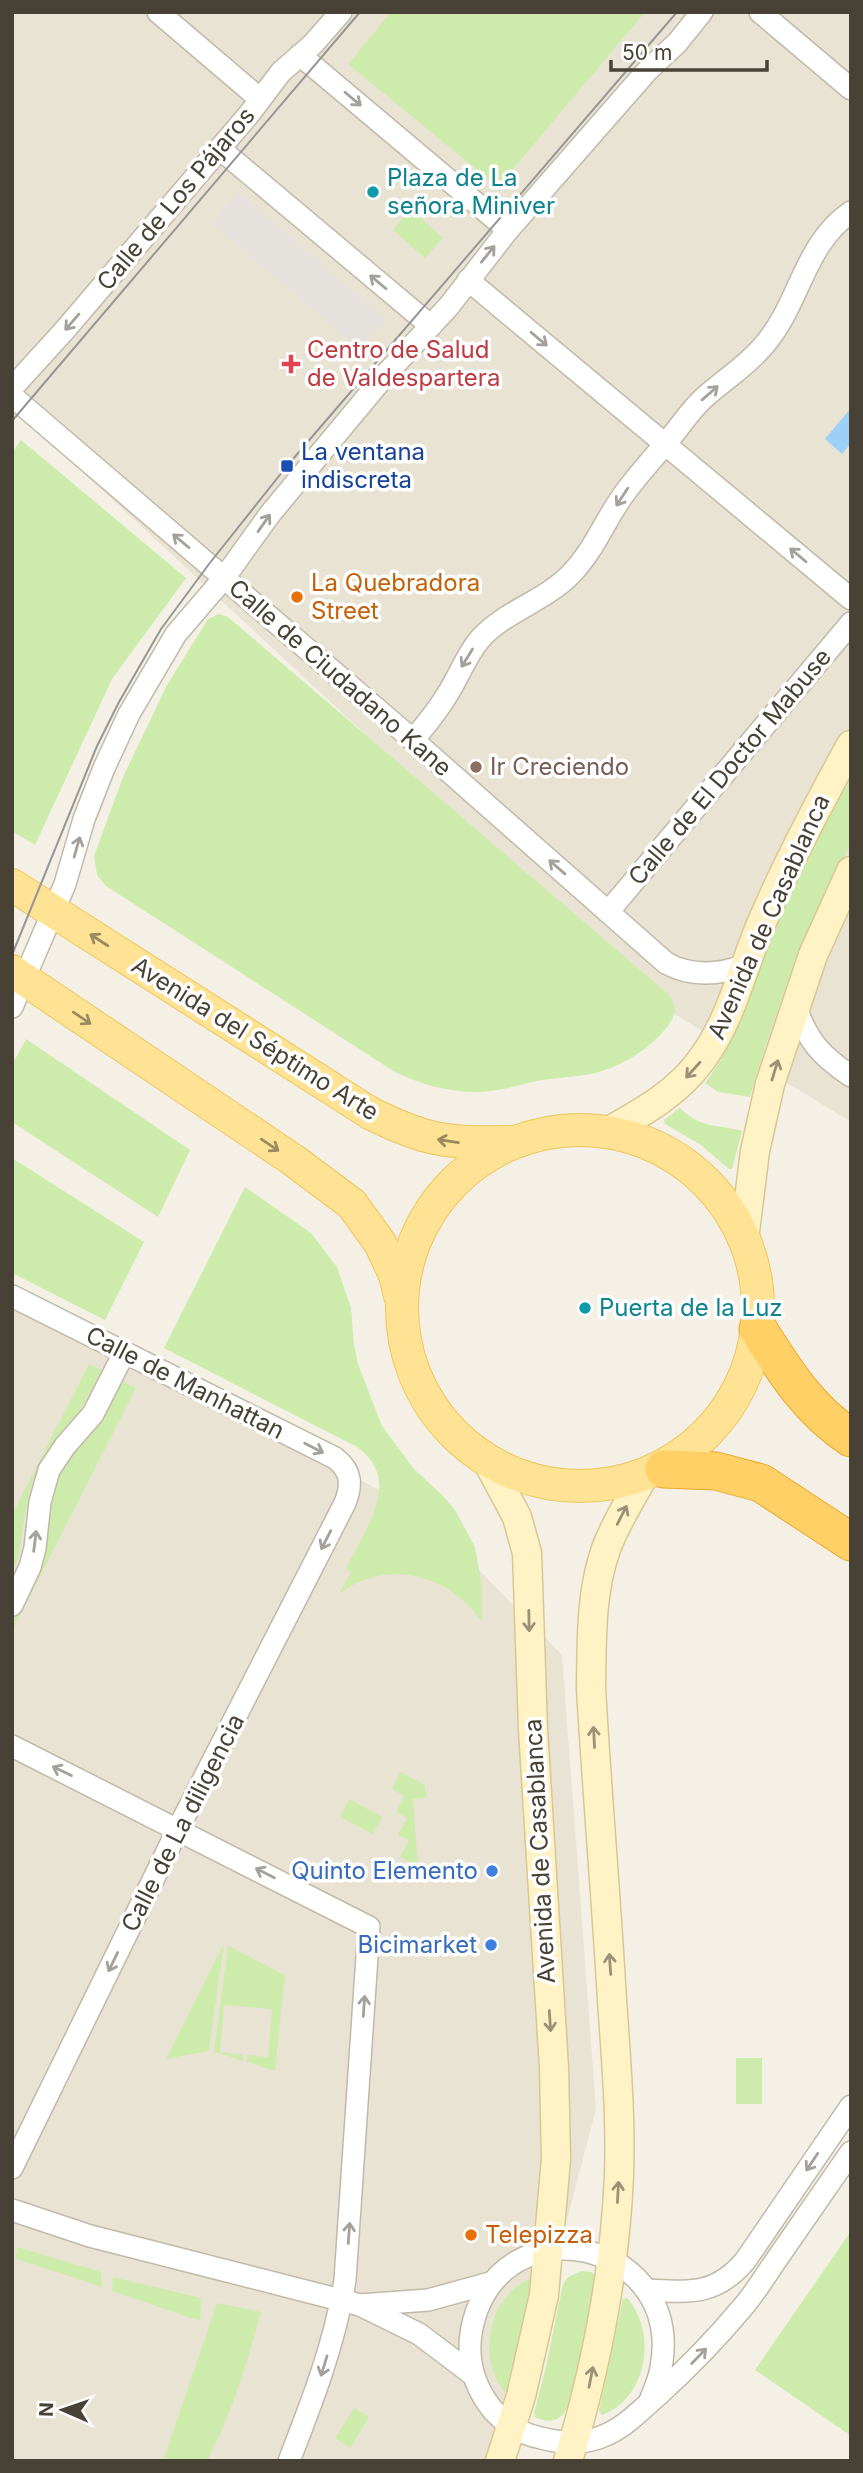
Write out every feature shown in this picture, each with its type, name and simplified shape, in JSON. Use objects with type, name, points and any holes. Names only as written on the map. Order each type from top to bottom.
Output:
[{"type":"highway","points":[[758,1329],[809,1404],[851,1438]]},
{"type":"highway","points":[[653,1473],[731,1473],[761,1483],[851,1542]]},
{"type":"main road","name":"Avenida de Casablanca","points":[[609,1131],[656,1103],[687,1077],[702,1060],[720,1030],[781,878],[851,745]]},
{"type":"main road","points":[[744,1239],[764,1108],[813,955],[851,871]]},
{"type":"main road","name":"Avenida del Séptimo Arte","points":[[12,885],[370,1113],[416,1134],[447,1141],[466,1144],[516,1142]]},
{"type":"main road","points":[[17,986],[303,1167],[352,1204],[380,1243],[395,1275],[402,1301]]},
{"type":"main road","points":[[570,2452],[588,2391],[612,2260],[619,2173],[618,2093],[592,1701],[592,1626],[597,1588],[605,1552],[624,1511],[653,1473],[698,1440],[732,1396],[747,1368],[758,1329],[756,1278],[744,1239],[721,1199],[700,1174],[673,1154],[649,1142],[609,1131],[582,1129],[516,1142],[474,1165],[433,1210],[416,1237],[406,1268],[402,1301],[404,1335],[410,1357],[428,1399],[444,1422],[486,1459],[506,1469],[559,1484],[603,1485],[653,1473]]},
{"type":"main road","name":"Avenida de Casablanca","points":[[486,1459],[517,1517],[528,1562],[537,1808],[556,2115],[550,2252],[540,2316],[527,2373],[500,2461]]},
{"type":"street","points":[[158,12],[260,100]]},
{"type":"street","name":"Calle de Los Pájaros","points":[[12,388],[220,149],[281,72],[313,44],[341,12]]},
{"type":"street","points":[[17,986],[68,877],[89,806],[129,714],[176,634],[224,578],[270,514],[387,373],[430,326],[508,230],[702,12]]},
{"type":"street","points":[[760,12],[851,89]]},
{"type":"street","points":[[300,55],[508,230]]},
{"type":"street","points":[[220,149],[430,326]]},
{"type":"street","points":[[413,740],[446,698],[466,659],[481,639],[496,624],[568,577],[598,540],[624,493],[703,398],[746,365],[771,337],[790,307],[814,253],[829,231],[851,212]]},
{"type":"street","points":[[468,280],[851,599]]},
{"type":"street","name":"Calle de Ciudadano Kane","points":[[12,396],[413,740],[655,954],[674,968],[692,972],[719,973],[745,965]]},
{"type":"street","name":"Calle de El Doctor Mabuse","points":[[608,912],[851,623]]},
{"type":"street","points":[[796,1008],[816,1048],[831,1063],[851,1076]]},
{"type":"street","name":"Calle de Manhattan","points":[[12,1296],[335,1458],[345,1467],[350,1477]]},
{"type":"street","points":[[12,1605],[30,1567],[40,1503],[49,1470],[65,1446],[93,1414],[124,1353]]},
{"type":"street","name":"Calle de La diligencia","points":[[12,2168],[178,1829],[345,1503],[350,1477]]},
{"type":"street","points":[[12,1746],[369,1927],[347,2260],[351,2302],[289,2461]]},
{"type":"street","points":[[648,2290],[703,2290],[732,2275],[745,2261],[851,2106]]},
{"type":"street","points":[[490,2283],[473,2324],[469,2359],[472,2374],[485,2400],[512,2427],[570,2452],[624,2424],[698,2357],[744,2306],[851,2152]]},
{"type":"street","points":[[12,2210],[90,2236],[351,2302],[427,2339],[472,2374]]},
{"type":"street","points":[[351,2302],[428,2300],[490,2283],[514,2263],[550,2252],[587,2252],[612,2260],[631,2272],[648,2290],[659,2318],[663,2350],[661,2368],[649,2403]]},
{"type":"shaded area","points":[[12,12],[851,12],[851,1122],[650,999],[12,406]]},
{"type":"shaded area","points":[[238,192],[386,319],[359,349],[212,223]]},
{"type":"shaded area","points":[[12,1291],[425,1515],[562,1655],[596,2109],[504,2461],[12,2461]]},
{"type":"green space","points":[[391,12],[645,12],[498,187],[348,64]]},
{"type":"green space","points":[[410,209],[443,238],[425,258],[393,230]]},
{"type":"green space","points":[[21,440],[186,578],[112,679],[35,845],[12,831],[12,453]]},
{"type":"green space","points":[[219,614],[228,617],[668,994],[673,1003],[674,1014],[659,1036],[630,1058],[597,1073],[542,1080],[486,1092],[436,1087],[395,1072],[106,886],[97,875],[94,856],[123,777],[167,685],[208,619]]},
{"type":"green space","points":[[851,779],[851,843],[795,963],[750,1097],[718,1092],[705,1083],[735,1031],[789,897]]},
{"type":"green space","points":[[26,1039],[190,1150],[158,1217],[12,1122],[12,1065]]},
{"type":"green space","points":[[680,1108],[702,1123],[742,1131],[732,1169],[701,1145],[665,1124],[664,1120]]},
{"type":"green space","points":[[12,1158],[144,1242],[105,1320],[12,1273]]},
{"type":"green space","points":[[245,1187],[311,1233],[337,1267],[351,1308],[358,1364],[382,1426],[413,1468],[455,1510],[475,1547],[482,1586],[482,1622],[469,1606],[453,1593],[417,1576],[377,1576],[339,1594],[351,1572],[346,1568],[376,1506],[378,1475],[371,1460],[357,1447],[164,1348]]},
{"type":"green space","points":[[89,1364],[102,1370],[84,1403],[39,1465],[31,1487],[12,1575],[12,1515]]},
{"type":"green space","points":[[122,1381],[136,1388],[12,1631],[18,1611],[36,1578],[58,1479],[70,1458],[104,1416]]},
{"type":"green space","points":[[400,1772],[425,1785],[426,1798],[413,1799],[418,1866],[400,1857],[409,1840],[398,1835],[407,1818],[396,1812],[404,1796],[392,1789]]},
{"type":"green space","points":[[349,1799],[382,1817],[373,1834],[340,1817]]},
{"type":"green space","points":[[224,1943],[209,2051],[166,2059]]},
{"type":"green space","points":[[228,1946],[285,1975],[275,2071],[247,2062],[247,2055],[268,2057],[272,2009],[224,2005],[220,2052],[243,2055],[243,2061],[214,2052]]},
{"type":"green space","points":[[736,2058],[762,2058],[762,2104],[736,2104]]},
{"type":"green space","points":[[851,2231],[851,2436],[755,2370]]},
{"type":"green space","points":[[17,2247],[101,2272],[102,2287],[16,2259]]},
{"type":"green space","points":[[582,2271],[595,2275],[574,2388],[564,2413],[554,2420],[543,2420],[534,2414],[563,2284],[568,2277]]},
{"type":"green space","points":[[113,2277],[201,2298],[200,2321],[112,2291]]},
{"type":"green space","points":[[529,2279],[531,2281],[524,2324],[508,2390],[504,2391],[491,2362],[491,2329],[504,2299]]},
{"type":"green space","points":[[627,2298],[637,2312],[642,2329],[645,2346],[643,2363],[638,2380],[629,2394],[617,2407],[602,2415],[599,2411],[623,2299]]},
{"type":"green space","points":[[217,2303],[261,2312],[238,2388],[207,2461],[163,2461]]},
{"type":"green space","points":[[354,2408],[369,2417],[350,2448],[335,2438]]},
{"type":"water","points":[[851,408],[851,443],[842,454],[825,439]]},
{"type":"tram line","points":[[12,421],[360,12]]},
{"type":"tram line","points":[[12,955],[97,746],[161,629],[287,466],[677,12]]},
{"type":"place","name":"Plaza de La señora Miniver","points":[[373,192]]},
{"type":"place","name":"Centro de Salud de Valdespartera","points":[[291,364]]},
{"type":"place","name":"La ventana indiscreta","points":[[287,466]]},
{"type":"place","name":"La Quebradora Street","points":[[297,597]]},
{"type":"place","name":"Ir Creciendo","points":[[476,767]]},
{"type":"place","name":"Puerta de la Luz","points":[[585,1308]]},
{"type":"place","name":"Quinto Elemento","points":[[492,1871]]},
{"type":"place","name":"Bicimarket","points":[[491,1945]]},
{"type":"place","name":"Telepizza","points":[[471,2235]]}]
